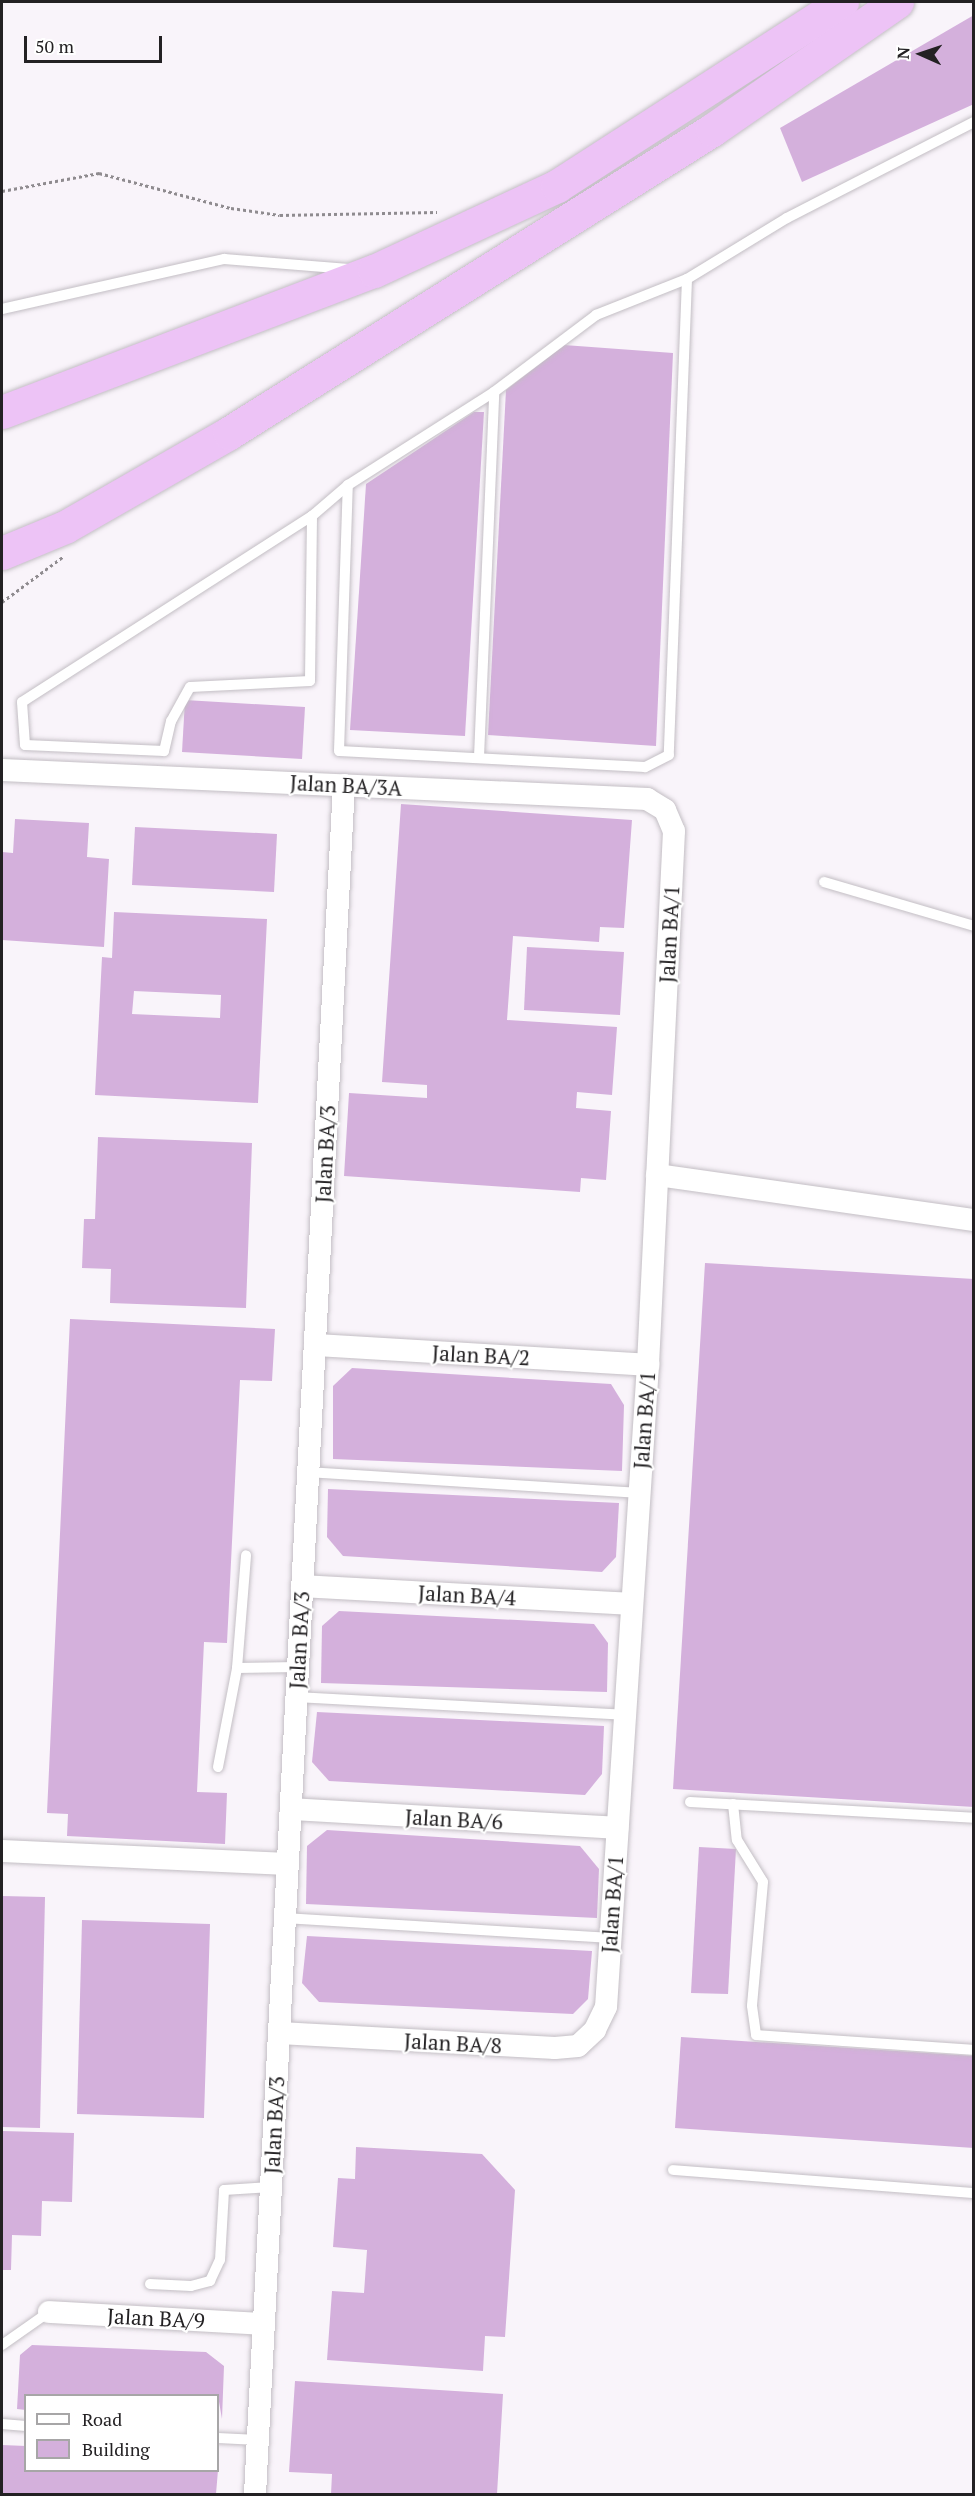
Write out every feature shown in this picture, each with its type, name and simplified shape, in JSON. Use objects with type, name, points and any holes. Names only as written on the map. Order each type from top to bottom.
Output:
[{"type":"highway","points":[[2,412],[374,271],[557,186],[842,2]]},
{"type":"highway","points":[[2,553],[65,526],[239,427],[712,130],[897,2]]},
{"type":"street","name":"Jalan BA/3A","points":[[2,770],[648,799],[665,810],[674,831]]},
{"type":"street","name":"Jalan BA/3","points":[[255,2494],[344,785]]},
{"type":"street","name":"Jalan BA/1","points":[[606,2007],[648,1365],[674,831]]},
{"type":"street","points":[[657,1175],[974,1220]]},
{"type":"street","name":"Jalan BA/2","points":[[315,1345],[648,1365]]},
{"type":"street","name":"Jalan BA/4","points":[[302,1586],[632,1604]]},
{"type":"street","name":"Jalan BA/6","points":[[291,1809],[617,1828]]},
{"type":"street","points":[[2,1851],[288,1864]]},
{"type":"street","name":"Jalan BA/8","points":[[279,2033],[555,2048],[578,2046],[595,2030],[606,2007]]},
{"type":"street","name":"Jalan BA/9","points":[[49,2312],[264,2324]]},
{"type":"lane","points":[[312,516],[310,681],[190,687],[171,721],[164,751],[25,745],[22,702],[312,516],[348,484],[494,392],[596,315],[687,279],[787,218],[974,122]]},
{"type":"lane","points":[[2,309],[224,259],[374,271]]},
{"type":"lane","points":[[348,484],[339,751],[645,767],[669,755],[687,279]]},
{"type":"lane","points":[[479,757],[494,392]]},
{"type":"lane","points":[[824,882],[974,926]]},
{"type":"lane","points":[[308,1472],[639,1492]]},
{"type":"lane","points":[[218,1767],[237,1668],[246,1556]]},
{"type":"lane","points":[[237,1668],[298,1667]]},
{"type":"lane","points":[[296,1697],[624,1715]]},
{"type":"lane","points":[[690,1802],[974,1818]]},
{"type":"lane","points":[[733,1804],[736,1840],[763,1882],[752,2006],[756,2035],[974,2050]]},
{"type":"lane","points":[[285,1918],[610,1938]]},
{"type":"lane","points":[[673,2170],[974,2193]]},
{"type":"lane","points":[[150,2284],[191,2286],[210,2281],[220,2260],[224,2190],[271,2187]]},
{"type":"lane","points":[[2,2345],[49,2312]]},
{"type":"lane","points":[[2,2424],[24,2426]]},
{"type":"lane","points":[[219,2438],[258,2440]]},
{"type":"path","points":[[2,191],[99,174],[231,208],[280,215],[447,213]]},
{"type":"building","points":[[974,15],[974,104],[802,182],[780,128]]},
{"type":"building","points":[[564,345],[673,353],[656,746],[488,735],[506,390]]},
{"type":"building","points":[[474,412],[484,412],[465,736],[350,730],[366,484]]},
{"type":"building","points":[[185,700],[305,707],[302,759],[182,752]]},
{"type":"building","points":[[401,804],[632,820],[624,928],[600,927],[599,942],[513,936],[507,1020],[617,1027],[612,1095],[577,1092],[576,1108],[611,1111],[606,1180],[581,1178],[580,1192],[344,1176],[349,1093],[427,1098],[427,1085],[382,1082]]},
{"type":"building","points":[[15,819],[89,823],[87,857],[109,859],[104,947],[2,940],[2,852],[13,853]]},
{"type":"building","points":[[135,827],[277,834],[274,892],[132,885]]},
{"type":"building","points":[[114,912],[267,919],[258,1103],[95,1095],[102,957],[112,958]],"holes":[[[134,991],[221,995],[220,1018],[132,1014]]]},
{"type":"building","points":[[527,947],[624,952],[620,1015],[524,1010]]},
{"type":"building","points":[[98,1137],[252,1143],[246,1308],[110,1303],[111,1269],[82,1268],[84,1219],[95,1219]]},
{"type":"building","points":[[705,1263],[974,1279],[974,1807],[673,1789]]},
{"type":"building","points":[[70,1319],[275,1329],[272,1381],[240,1380],[227,1643],[204,1642],[197,1792],[227,1793],[225,1844],[67,1836],[68,1814],[47,1813]]},
{"type":"building","points":[[352,1368],[611,1384],[624,1405],[622,1471],[333,1459],[333,1386]]},
{"type":"building","points":[[328,1489],[619,1503],[616,1557],[602,1572],[343,1556],[327,1537]]},
{"type":"building","points":[[339,1611],[594,1624],[608,1643],[607,1692],[321,1683],[322,1626]]},
{"type":"building","points":[[317,1712],[604,1726],[602,1774],[585,1795],[329,1781],[312,1762]]},
{"type":"building","points":[[327,1830],[580,1846],[599,1869],[597,1918],[306,1904],[307,1846]]},
{"type":"building","points":[[699,1847],[736,1849],[728,1994],[691,1993]]},
{"type":"building","points":[[2,1896],[45,1897],[40,2128],[2,2127]]},
{"type":"building","points":[[82,1920],[210,1924],[204,2118],[77,2114]]},
{"type":"building","points":[[307,1936],[592,1951],[588,1999],[573,2014],[319,2002],[302,1983]]},
{"type":"building","points":[[681,2037],[974,2056],[974,2148],[675,2128]]},
{"type":"building","points":[[2,2131],[74,2133],[72,2202],[42,2201],[41,2236],[12,2235],[11,2270],[2,2270]]},
{"type":"building","points":[[356,2147],[482,2154],[515,2190],[505,2337],[485,2336],[483,2371],[327,2360],[332,2291],[364,2293],[367,2250],[333,2247],[338,2178],[355,2179]]},
{"type":"building","points":[[32,2345],[206,2352],[224,2366],[222,2419],[219,2394],[24,2394],[24,2410],[17,2409],[20,2355]]},
{"type":"building","points":[[295,2381],[503,2394],[497,2494],[331,2494],[332,2474],[289,2472]]},
{"type":"building","points":[[2,2445],[24,2446],[24,2472],[218,2472],[216,2494],[2,2494]]}]
